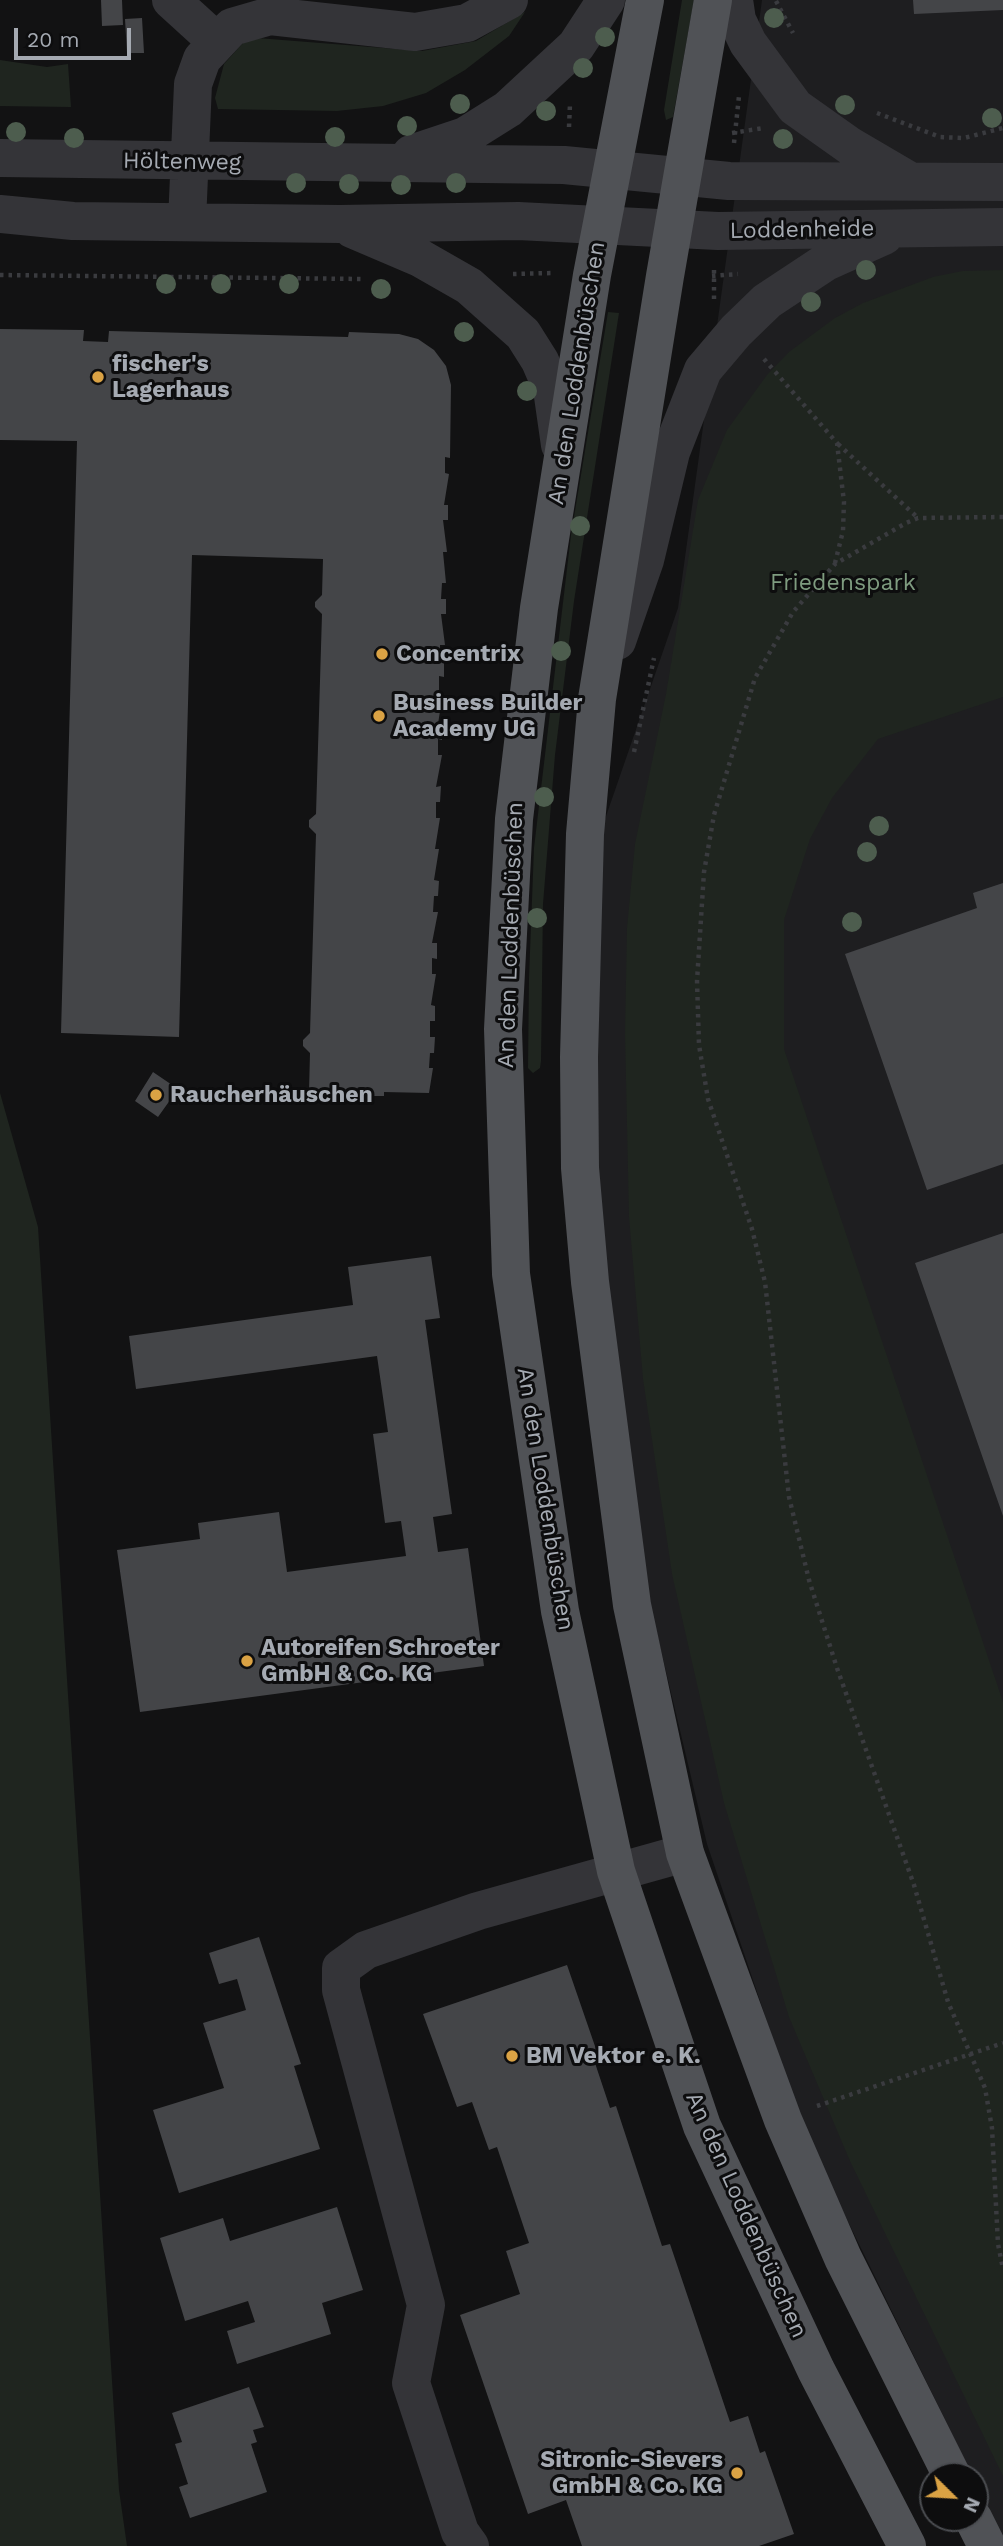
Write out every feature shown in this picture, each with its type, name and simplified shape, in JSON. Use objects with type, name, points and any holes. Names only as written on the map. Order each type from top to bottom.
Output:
[{"type":"main road","name":"An den Loddenbüschen","points":[[645,0],[612,169],[561,468],[539,608],[514,819],[503,1030],[511,1274],[560,1611],[616,1871],[702,2126],[816,2370],[907,2546]]},
{"type":"main road","points":[[713,0],[597,699],[585,834],[579,1057],[580,1168],[603,1395],[632,1605],[685,1853],[783,2120],[843,2258],[945,2462]]},
{"type":"street","points":[[171,0],[216,41]]},
{"type":"street","points":[[187,222],[193,83],[202,59],[232,26],[270,16],[415,32],[467,23],[509,0]]},
{"type":"street","name":"Höltenweg","points":[[365,165],[437,147],[465,136],[508,110],[576,46],[606,0]]},
{"type":"street","points":[[734,0],[737,20],[748,43],[795,107],[850,146],[910,181]]},
{"type":"street","name":"Höltenweg","points":[[0,158],[365,165],[564,165],[612,169]]},
{"type":"street","name":"Loddenheide","points":[[612,169],[729,181],[1003,182]]},
{"type":"street","points":[[0,214],[73,221],[340,224],[518,221],[602,226]]},
{"type":"street","points":[[340,224],[420,258],[469,286],[523,334],[540,361],[552,389],[561,468]]},
{"type":"street","name":"Loddenheide","points":[[602,226],[718,231],[1003,227]]},
{"type":"street","points":[[597,699],[645,560],[671,452],[703,369],[767,301],[826,262],[899,229]]},
{"type":"street","points":[[470,2546],[460,2532],[411,2383],[426,2305],[341,1990],[341,1968],[366,1950],[478,1911],[685,1853]]},
{"type":"path","points":[[775,0],[798,42]]},
{"type":"path","points":[[867,107],[905,126],[940,137],[964,138],[1003,128]]},
{"type":"path","points":[[0,275],[364,279]]},
{"type":"path","points":[[759,354],[837,443],[918,518]]},
{"type":"path","points":[[835,564],[843,531],[844,502],[837,443]]},
{"type":"path","points":[[1003,517],[918,518],[873,539],[835,564],[793,612],[772,644],[755,678],[734,743],[714,815],[704,872],[697,938],[699,1045],[708,1099],[752,1229],[765,1282],[789,1497],[809,1580],[864,1747],[914,1885],[948,2002],[985,2088],[992,2128],[998,2244],[1003,2269]]},
{"type":"path","points":[[633,755],[655,647]]},
{"type":"path","points":[[809,2108],[1003,2043]]},
{"type":"shaded area","name":"Friedenspark","points":[[762,0],[1003,0],[1003,2538],[989,2509],[989,2462],[966,2462],[805,2134],[707,1844],[649,1600],[604,1265],[585,1039],[604,822],[678,608]]},
{"type":"green space","points":[[682,0],[694,0],[673,117],[666,120],[664,110]]},
{"type":"green space","points":[[525,12],[509,36],[465,70],[426,93],[383,106],[337,111],[218,109],[215,98],[224,64],[243,43],[257,38],[422,51],[476,41]]},
{"type":"green space","points":[[0,60],[47,67],[68,64],[71,107],[0,106]]},
{"type":"green space","name":"Friedenspark","points":[[1003,270],[1003,697],[878,739],[832,798],[810,839],[784,920],[784,1049],[1003,1702],[1003,2476],[850,2161],[789,2017],[724,1803],[672,1574],[643,1379],[629,1217],[625,1033],[627,928],[635,844],[666,694],[698,500],[727,430],[767,375],[789,352],[835,318],[863,303],[933,277],[963,271]]},
{"type":"green space","points":[[608,312],[619,313],[574,601],[555,755],[543,904],[541,1061],[540,1068],[533,1073],[528,1068],[534,848],[571,535]]},
{"type":"green space","points":[[0,1093],[38,1227],[119,2490],[127,2546],[0,2546]]},
{"type":"building","points":[[101,0],[122,0],[123,25],[102,26]]},
{"type":"building","points":[[913,0],[1003,0],[1003,10],[914,14]]},
{"type":"building","points":[[142,18],[144,53],[127,53],[125,19]]},
{"type":"building","points":[[0,329],[84,330],[83,341],[108,342],[109,331],[348,337],[349,332],[399,334],[418,339],[434,350],[446,366],[451,385],[450,458],[445,457],[445,473],[449,474],[444,505],[448,505],[448,520],[443,520],[447,552],[443,552],[446,583],[442,583],[441,599],[446,599],[446,614],[441,614],[445,645],[440,645],[444,677],[439,676],[439,693],[443,692],[438,724],[442,724],[442,740],[438,739],[438,755],[442,755],[436,787],[441,786],[440,802],[436,802],[436,818],[440,818],[434,880],[439,881],[433,912],[438,912],[432,943],[437,943],[437,959],[432,958],[432,974],[436,974],[431,1005],[435,1006],[435,1021],[430,1021],[430,1037],[435,1037],[434,1053],[430,1053],[429,1068],[433,1068],[429,1093],[384,1092],[384,1096],[353,1096],[353,1091],[309,1091],[310,1053],[303,1046],[303,1040],[310,1033],[316,834],[309,827],[309,820],[316,814],[322,614],[315,607],[315,602],[322,595],[323,559],[192,555],[179,1037],[61,1033],[77,441],[0,440]]},
{"type":"building","points":[[1003,883],[1003,1164],[927,1190],[845,954],[977,908],[973,893]]},
{"type":"building","name":"Raucherhäuschen","points":[[153,1072],[178,1089],[158,1117],[135,1101]]},
{"type":"building","points":[[1003,1233],[1003,1516],[915,1263]]},
{"type":"building","points":[[431,1256],[440,1318],[425,1320],[452,1514],[433,1517],[438,1552],[468,1548],[484,1666],[140,1712],[117,1550],[200,1539],[198,1523],[279,1512],[287,1572],[406,1556],[401,1521],[385,1523],[373,1434],[388,1432],[377,1356],[136,1389],[129,1336],[353,1305],[348,1267]]},
{"type":"building","points":[[259,1937],[301,2064],[294,2066],[320,2149],[179,2193],[153,2110],[224,2088],[203,2023],[246,2010],[237,1979],[219,1984],[209,1953]]},
{"type":"building","points":[[567,1965],[597,2052],[592,2054],[610,2108],[616,2106],[662,2246],[670,2244],[730,2422],[748,2416],[760,2453],[765,2451],[794,2534],[759,2546],[582,2546],[566,2500],[528,2514],[460,2315],[520,2294],[506,2251],[529,2243],[497,2147],[489,2150],[472,2102],[457,2107],[423,2014]]},
{"type":"building","points":[[337,2207],[363,2290],[322,2303],[331,2334],[237,2364],[227,2331],[255,2322],[248,2301],[185,2321],[160,2238],[223,2218],[230,2241]]},
{"type":"building","points":[[249,2387],[264,2427],[253,2430],[257,2442],[251,2444],[267,2492],[190,2518],[179,2487],[188,2484],[175,2444],[182,2442],[172,2413]]},
{"type":"place","name":"fischer's Lagerhaus","points":[[98,377]]},
{"type":"place","name":"Concentrix","points":[[382,654]]},
{"type":"place","name":"Business Builder Academy UG","points":[[379,716]]},
{"type":"place","name":"Raucherhäuschen","points":[[156,1095]]},
{"type":"place","name":"Autoreifen Schroeter GmbH & Co. KG","points":[[247,1661]]},
{"type":"place","name":"BM Vektor e. K.","points":[[512,2056]]},
{"type":"place","name":"Sitronic-Sievers GmbH & Co. KG","points":[[737,2473]]}]
